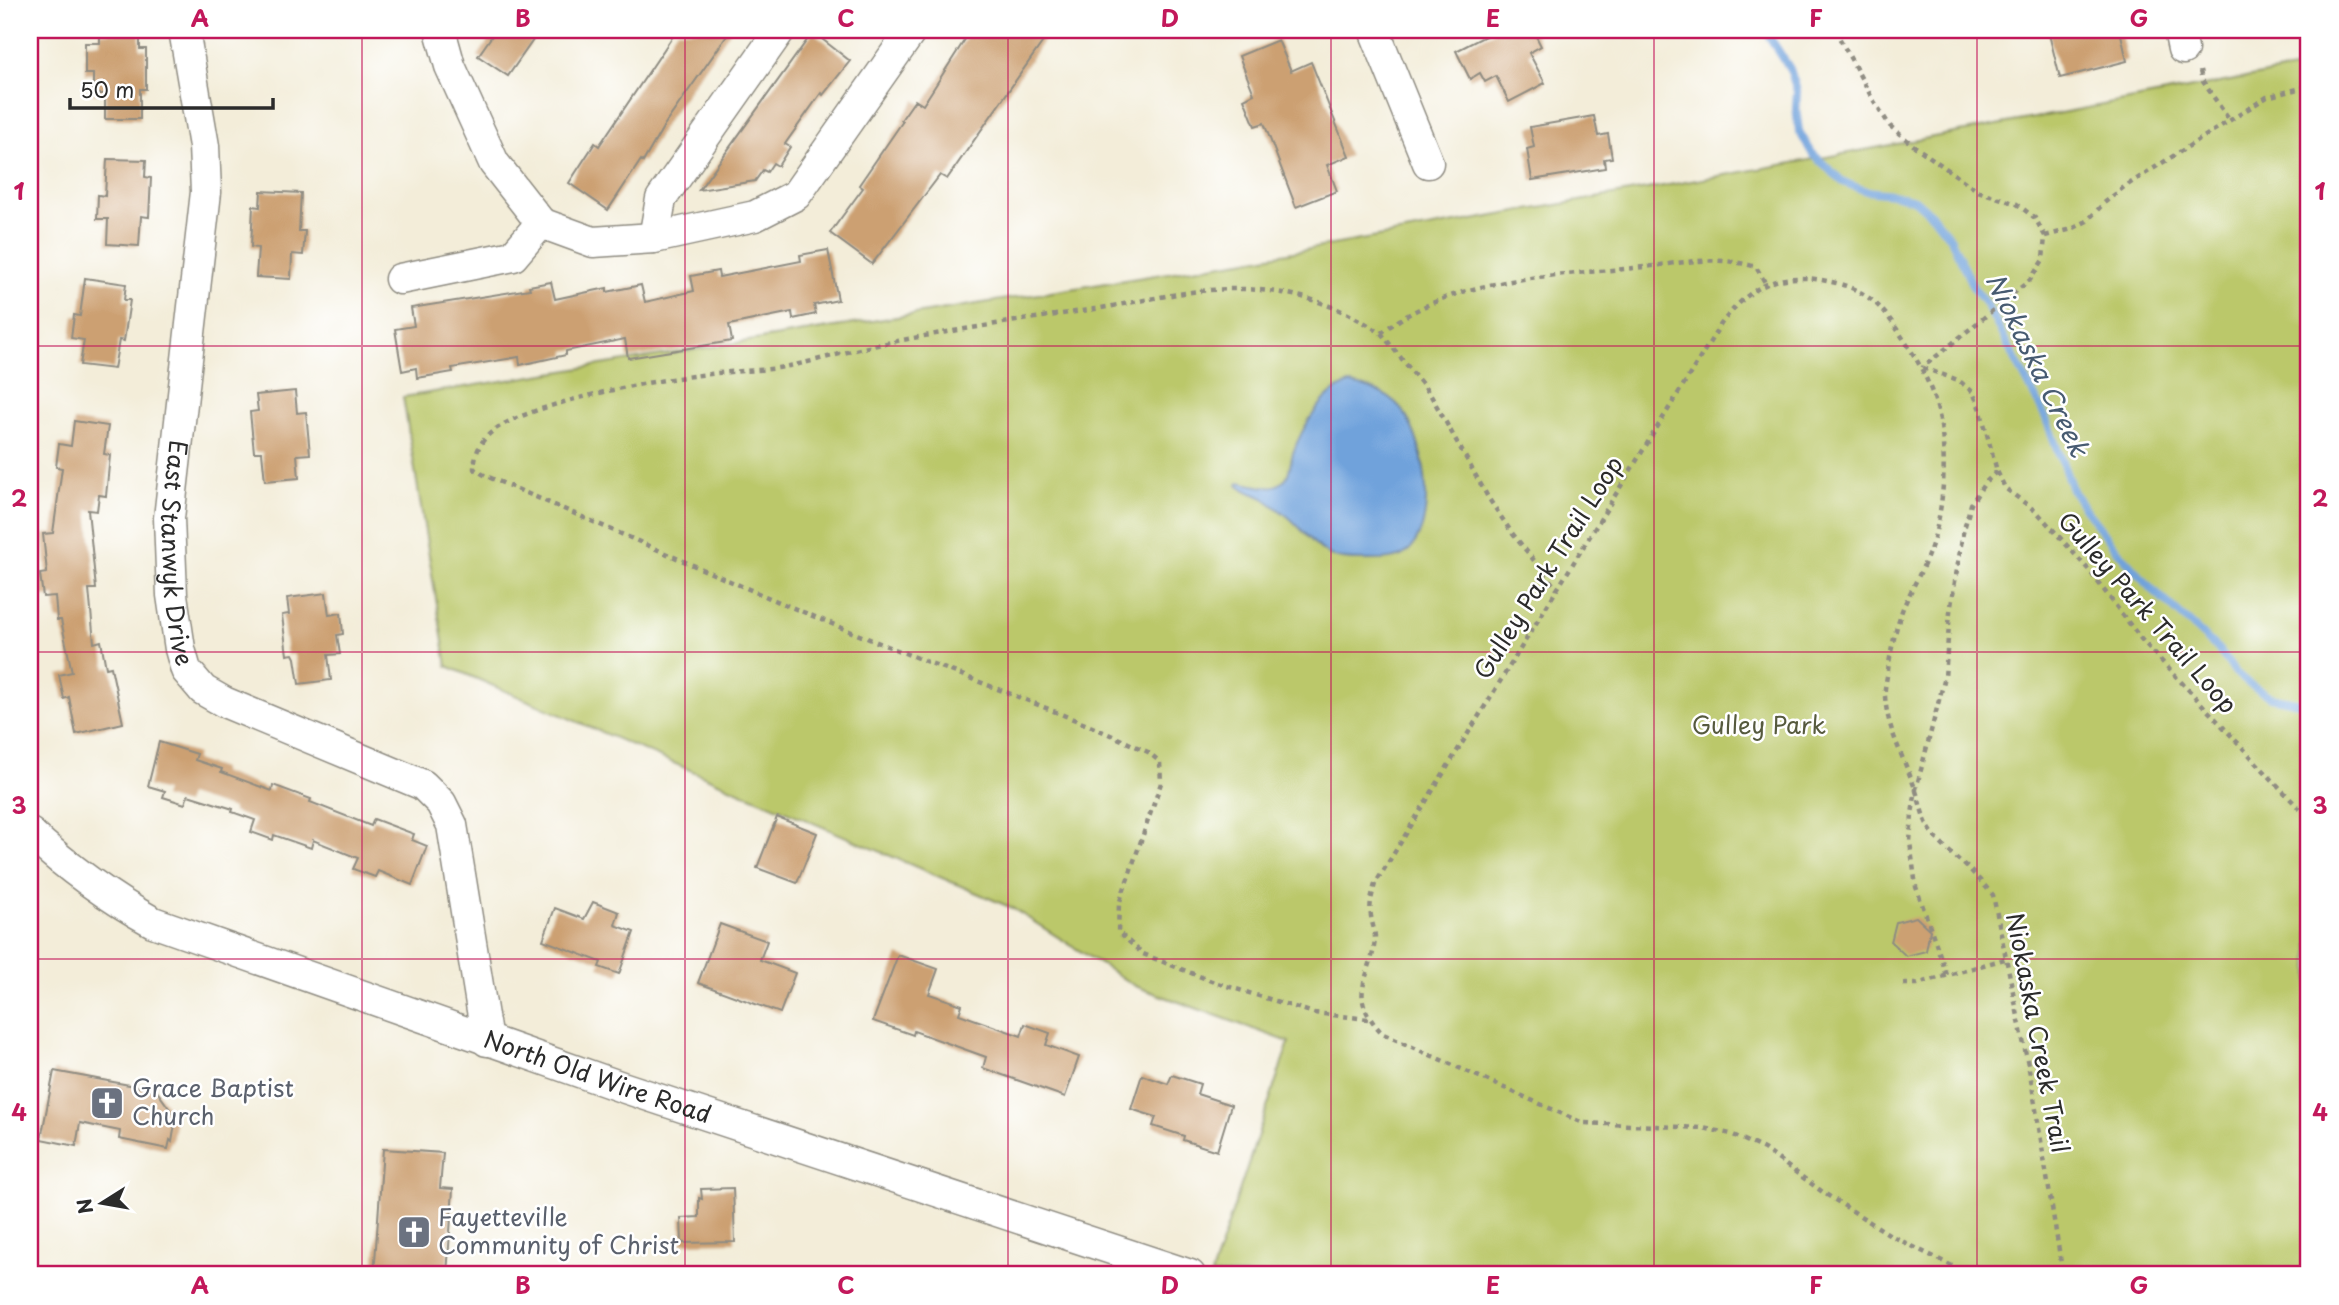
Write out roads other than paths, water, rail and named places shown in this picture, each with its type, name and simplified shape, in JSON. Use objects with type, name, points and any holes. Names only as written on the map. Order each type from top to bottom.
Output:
[{"type":"street","name":"East Stanwyk Drive","points":[[184,30],[204,146],[206,192],[169,518],[172,595],[186,670],[202,690],[224,702],[423,785],[440,803],[452,825],[487,1041]]},
{"type":"street","points":[[440,30],[450,66],[494,163],[541,223],[593,242],[654,238],[755,216],[796,195],[912,30]]},
{"type":"street","points":[[654,238],[661,199],[780,30]]},
{"type":"street","points":[[1374,30],[1428,163]]},
{"type":"street","points":[[400,279],[513,256],[541,223]]},
{"type":"street","name":"North Old Wire Road","points":[[30,833],[115,901],[153,922],[487,1041],[1190,1275]]},
{"type":"street","points":[[30,849],[67,864]]},
{"type":"water","points":[[1350,384],[1376,391],[1398,405],[1408,418],[1422,457],[1426,501],[1423,522],[1417,540],[1406,553],[1394,558],[1356,560],[1334,557],[1314,543],[1292,520],[1270,503],[1238,484],[1272,486],[1284,481],[1293,453],[1308,422],[1331,394]]},
{"type":"waterway","name":"Niokaska Creek","points":[[1765,30],[1790,69],[1797,91],[1799,131],[1812,153],[1843,182],[1866,191],[1915,200],[1932,215],[1951,239],[1973,287],[1987,306],[2045,416],[2072,489],[2117,550],[2151,588],[2218,649],[2236,673],[2249,684],[2271,697],[2309,705]]},
{"type":"place","name":"Grace Baptist Church","points":[[107,1103]]},
{"type":"place","name":"Fayetteville Community of Christ","points":[[414,1232]]},
{"type":"park label","name":"Gulley Park","points":[[1759,726]]}]
